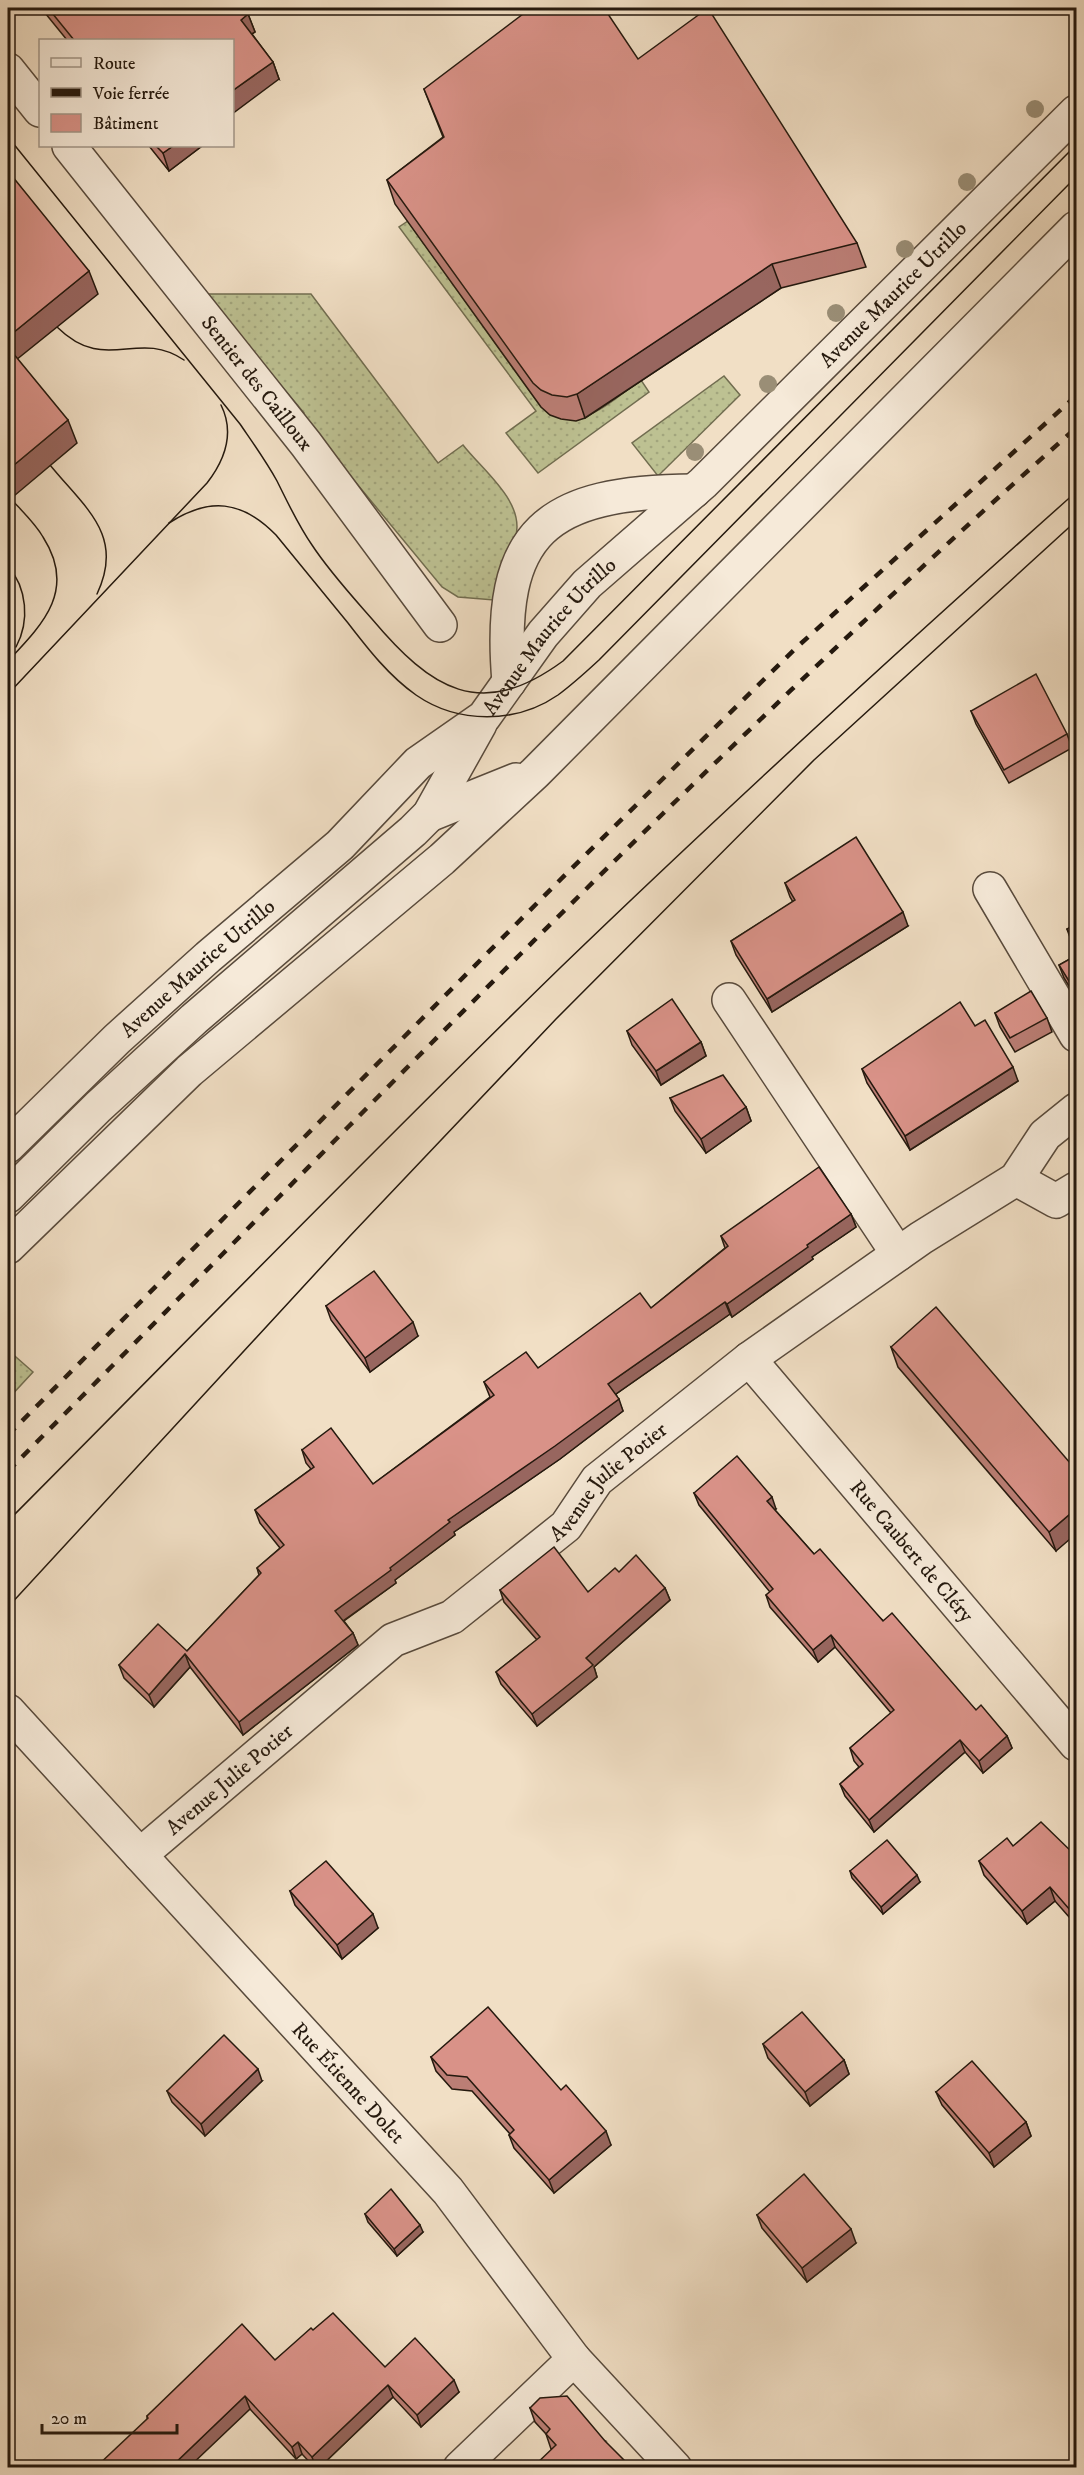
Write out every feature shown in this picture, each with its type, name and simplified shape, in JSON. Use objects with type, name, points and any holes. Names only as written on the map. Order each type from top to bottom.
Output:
[{"type":"street","points":[[8,70],[39,109]]},
{"type":"street","name":"Avenue Maurice Utrillo","points":[[8,1146],[124,1032],[340,845],[418,763],[484,717],[543,634],[587,584],[694,491],[1077,112]]},
{"type":"street","name":"Sentier des Cailloux","points":[[70,147],[306,444],[440,625]]},
{"type":"street","points":[[8,1247],[189,1071],[442,859],[535,773],[1077,228]]},
{"type":"street","points":[[509,682],[506,644],[509,594],[518,562],[532,538],[543,526],[560,515],[601,501],[654,491],[694,491]]},
{"type":"street","points":[[429,815],[484,717]]},
{"type":"street","points":[[8,1196],[98,1107],[177,1035],[429,815],[535,773]]},
{"type":"street","points":[[990,889],[1077,1035]]},
{"type":"street","points":[[729,1000],[898,1254]]},
{"type":"street","name":"Avenue Julie Potier","points":[[140,1855],[393,1640],[453,1617],[566,1526],[597,1480],[749,1359],[898,1254],[1016,1179],[1045,1135],[1077,1110]]},
{"type":"street","points":[[1016,1179],[1070,1200]]},
{"type":"street","name":"Rue Caubert de Cléry","points":[[749,1359],[1077,1744]]},
{"type":"street","name":"Rue Étienne Dolet","points":[[8,1711],[448,2191],[574,2359],[675,2468]]},
{"type":"street","points":[[460,2468],[574,2359]]},
{"type":"green space","points":[[408,221],[541,407],[554,416],[567,419],[580,418],[605,406],[641,380],[649,392],[538,473],[506,433],[536,411],[399,227]]},
{"type":"green space","points":[[204,294],[311,294],[438,463],[463,445],[501,488],[515,513],[517,526],[515,539],[500,575],[494,600],[458,597],[442,587],[301,416],[304,413]]},
{"type":"green space","points":[[724,376],[740,395],[658,476],[632,443]]},
{"type":"green space","points":[[8,1350],[33,1372],[8,1399]]},
{"type":"building","points":[[48,8],[244,8],[248,14],[241,20],[273,62],[234,90],[234,39],[73,39]]},
{"type":"building","points":[[531,8],[604,8],[638,59],[708,8],[857,243],[772,264],[577,394],[567,397],[552,395],[541,390],[533,383],[387,180],[444,137],[424,89]]},
{"type":"building","points":[[157,147],[172,147],[163,153]]},
{"type":"building","points":[[8,171],[89,271],[8,337]]},
{"type":"building","points":[[8,347],[68,420],[8,470]]},
{"type":"building","points":[[1036,674],[1067,734],[1004,770],[971,711]]},
{"type":"building","points":[[856,837],[903,912],[767,999],[731,941],[795,900],[785,883]]},
{"type":"building","points":[[1077,924],[1077,946],[1067,929]]},
{"type":"building","points":[[1077,955],[1077,994],[1059,965]]},
{"type":"building","points":[[1031,991],[1047,1018],[1010,1038],[995,1013]]},
{"type":"building","points":[[672,999],[701,1042],[656,1071],[627,1031]]},
{"type":"building","points":[[960,1002],[975,1026],[985,1020],[1013,1067],[905,1136],[862,1069]]},
{"type":"building","points":[[723,1075],[746,1107],[701,1139],[670,1098]]},
{"type":"building","points":[[819,1167],[851,1214],[727,1304],[725,1302],[608,1384],[619,1399],[448,1520],[450,1522],[390,1568],[391,1570],[335,1611],[353,1633],[239,1722],[185,1654],[149,1695],[119,1665],[158,1624],[187,1651],[261,1573],[257,1568],[284,1545],[255,1510],[314,1467],[302,1450],[331,1428],[373,1484],[494,1395],[484,1382],[526,1352],[538,1368],[640,1293],[651,1308],[728,1246],[721,1236]]},
{"type":"building","points":[[374,1271],[413,1322],[365,1358],[326,1306]]},
{"type":"building","points":[[936,1307],[1077,1471],[1077,1508],[1049,1532],[891,1347]]},
{"type":"building","points":[[737,1456],[772,1497],[767,1501],[814,1554],[820,1549],[883,1621],[892,1613],[976,1710],[981,1705],[1007,1736],[979,1761],[960,1740],[869,1820],[840,1784],[863,1764],[850,1748],[894,1710],[831,1635],[813,1650],[766,1595],[773,1589],[694,1493]]},
{"type":"building","points":[[554,1547],[588,1592],[615,1568],[619,1572],[636,1555],[665,1588],[586,1658],[593,1665],[532,1714],[496,1672],[540,1637],[500,1590]]},
{"type":"building","points":[[1041,1822],[1077,1857],[1077,1918],[1050,1887],[1022,1911],[979,1861],[1007,1838],[1013,1846]]},
{"type":"building","points":[[887,1840],[917,1875],[881,1907],[850,1871]]},
{"type":"building","points":[[326,1861],[373,1914],[337,1945],[290,1891]]},
{"type":"building","points":[[488,2007],[561,2090],[566,2085],[606,2131],[549,2180],[509,2135],[514,2130],[467,2077],[447,2075],[431,2057]]},
{"type":"building","points":[[802,2012],[844,2060],[805,2092],[763,2044]]},
{"type":"building","points":[[224,2035],[258,2069],[201,2124],[167,2091]]},
{"type":"building","points":[[972,2061],[1026,2122],[989,2153],[936,2092]]},
{"type":"building","points":[[804,2174],[851,2229],[802,2268],[757,2215]]},
{"type":"building","points":[[391,2189],[420,2225],[394,2249],[365,2214]]},
{"type":"building","points":[[333,2313],[385,2367],[415,2338],[454,2380],[417,2415],[388,2385],[312,2457],[298,2442],[292,2447],[245,2396],[170,2468],[95,2468],[242,2324],[275,2360],[311,2328],[313,2330]]},
{"type":"building","points":[[567,2396],[605,2441],[632,2468],[532,2468],[556,2445],[546,2434],[550,2429],[530,2408],[540,2398]]},
{"type":"tram line","points":[[8,137],[240,424],[273,474],[307,537],[348,592],[415,664],[436,679],[458,689],[482,693],[506,690],[533,680],[563,661],[1076,145]]},
{"type":"tram line","points":[[169,523],[198,509],[211,506],[238,509],[263,523],[276,535],[379,662],[416,695],[432,705],[468,715],[487,717],[506,715],[542,705],[558,695],[599,660],[1076,177]]},
{"type":"tram line","points":[[57,327],[75,341],[91,348],[106,350],[151,348],[167,351],[184,360]]},
{"type":"tram line","points":[[8,694],[207,483],[223,456],[226,446],[227,426],[221,405]]},
{"type":"tram line","points":[[50,465],[88,509],[104,539],[106,555],[104,573],[97,594]]},
{"type":"tram line","points":[[8,1521],[352,1173],[561,967],[816,727],[1076,492]]},
{"type":"tram line","points":[[8,661],[33,633],[51,605],[56,590],[57,574],[53,556],[43,537],[10,498]]},
{"type":"tram line","points":[[8,1607],[349,1237],[556,1019],[814,760],[1076,521]]},
{"type":"tram line","points":[[8,566],[23,594],[25,616],[16,647]]},
{"type":"railway","points":[[8,1435],[568,872],[797,647],[1076,396]]},
{"type":"railway","points":[[8,1471],[402,1073],[667,810],[937,553],[1076,428]]}]
